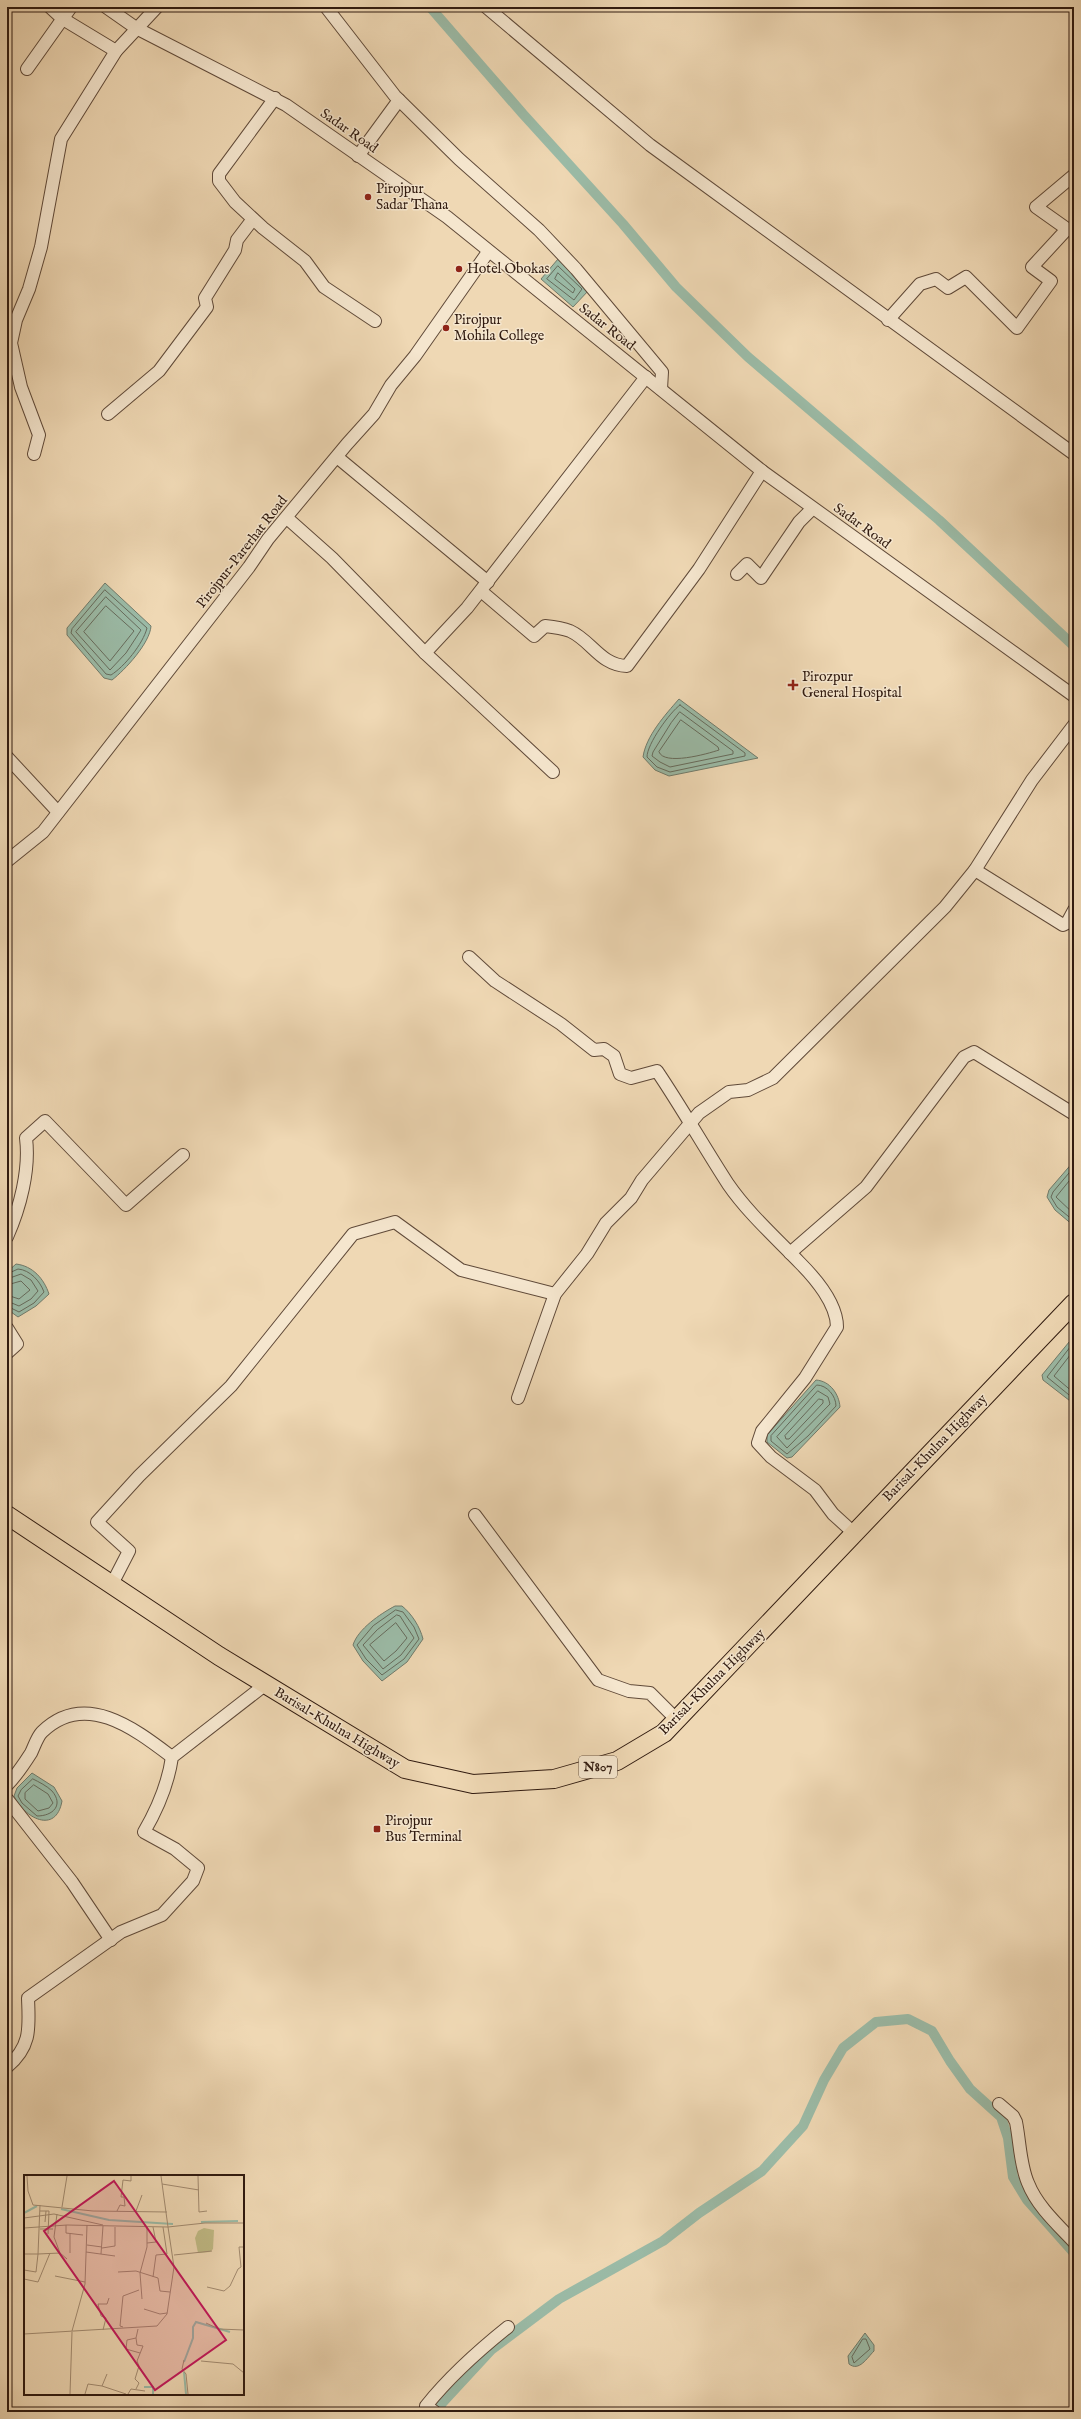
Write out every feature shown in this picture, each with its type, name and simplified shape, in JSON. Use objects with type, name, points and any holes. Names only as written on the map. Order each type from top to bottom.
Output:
[{"type":"highway","name":"Barisal-Khulna Highway","points":[[7,1515],[219,1656],[405,1769],[473,1784],[554,1779],[617,1761],[664,1733],[855,1534],[886,1498],[1074,1303]]},
{"type":"street","points":[[50,7],[63,19],[116,51]]},
{"type":"street","points":[[27,69],[71,7]]},
{"type":"street","name":"Sadar Road","points":[[106,7],[136,28],[275,98],[447,217],[488,252],[762,471],[812,509],[1074,696]]},
{"type":"street","points":[[34,454],[39,435],[21,386],[9,342],[16,320],[29,289],[41,247],[61,139],[116,51],[157,7]]},
{"type":"street","points":[[326,7],[399,100],[459,160],[539,230],[576,269],[662,372],[661,389]]},
{"type":"street","points":[[486,7],[650,145],[888,320],[1074,454]]},
{"type":"street","points":[[275,98],[219,174],[219,181],[235,202],[253,219],[305,261],[324,287],[375,321]]},
{"type":"street","points":[[358,156],[399,100]]},
{"type":"street","points":[[888,320],[920,284],[936,279],[948,288],[966,277],[1017,328],[1051,281],[1032,267],[1067,229],[1036,207],[1074,175]]},
{"type":"street","points":[[108,414],[159,371],[207,307],[205,298],[235,250],[237,240],[253,219]]},
{"type":"street","name":"Pirojpur-Parerhat Road","points":[[7,860],[43,832],[249,567],[268,539],[374,414],[391,385],[415,356],[488,252]]},
{"type":"street","points":[[426,653],[484,587],[545,511],[597,437],[646,377]]},
{"type":"street","points":[[337,457],[484,587],[534,636],[545,626],[556,627],[571,632],[603,659],[616,665],[627,666],[699,569],[762,471]]},
{"type":"street","points":[[737,574],[746,564],[762,578],[799,522],[812,509]]},
{"type":"street","points":[[287,518],[332,558],[426,653],[553,772]]},
{"type":"street","points":[[518,1398],[555,1294],[587,1254],[606,1224],[631,1198],[642,1180],[688,1123],[716,1100],[730,1092],[748,1090],[773,1078],[924,930],[975,870],[1032,780],[1074,725]]},
{"type":"street","points":[[7,758],[58,812]]},
{"type":"street","points":[[975,870],[1062,925],[1067,923],[1074,910]]},
{"type":"street","points":[[469,957],[495,981],[561,1024],[594,1050],[604,1049],[614,1056],[620,1074],[632,1078],[657,1071],[688,1123],[708,1150],[729,1184],[750,1212],[812,1275],[827,1298],[837,1319],[837,1327],[805,1378],[762,1431],[758,1443],[771,1457],[815,1490],[832,1514],[855,1534]]},
{"type":"street","points":[[790,1253],[866,1187],[964,1057],[974,1052],[1074,1114]]},
{"type":"street","points":[[7,1237],[21,1194],[28,1156],[26,1138],[46,1121],[126,1205],[183,1155]]},
{"type":"street","points":[[112,1584],[129,1551],[96,1522],[139,1476],[231,1386],[353,1234],[395,1222],[461,1270],[555,1294]]},
{"type":"street","points":[[7,1328],[17,1344],[7,1353]]},
{"type":"street","points":[[475,1515],[598,1680],[629,1691],[650,1693],[677,1720]]},
{"type":"street","points":[[7,2067],[15,2060],[29,2035],[28,1998],[121,1932],[162,1915],[193,1881],[198,1868],[175,1849],[144,1832],[158,1808],[170,1775],[172,1757],[266,1684]]},
{"type":"street","points":[[7,1785],[30,1754],[42,1732],[70,1714],[104,1716],[144,1735],[172,1757]]},
{"type":"street","points":[[7,1799],[72,1882],[110,1940]]},
{"type":"street","points":[[999,2104],[1013,2116],[1016,2122],[1025,2175],[1030,2188],[1049,2216],[1074,2242]]},
{"type":"street","points":[[434,2412],[426,2406],[443,2385],[469,2358],[508,2327]]},
{"type":"water","points":[[558,259],[589,290],[573,307],[541,279]]},
{"type":"water","points":[[105,583],[151,626],[150,633],[142,648],[130,663],[112,680],[104,678],[67,635],[67,628]]},
{"type":"water","points":[[679,699],[758,758],[669,776],[655,770],[643,757],[645,749],[657,726]]},
{"type":"water","points":[[1074,1161],[1074,1226],[1055,1210],[1047,1197],[1049,1190]]},
{"type":"water","points":[[16,1264],[33,1270],[41,1278],[49,1294],[36,1306],[18,1317],[7,1309],[7,1272]]},
{"type":"water","points":[[1074,1336],[1074,1404],[1043,1380],[1042,1375]]},
{"type":"water","points":[[816,1380],[826,1383],[833,1389],[838,1397],[840,1407],[792,1457],[787,1458],[767,1442],[767,1435]]},
{"type":"water","points":[[395,1606],[402,1606],[409,1613],[418,1625],[423,1639],[407,1662],[382,1681],[363,1661],[353,1645],[360,1633],[365,1628],[376,1618]]},
{"type":"water","points":[[32,1773],[54,1787],[62,1801],[59,1811],[53,1818],[40,1820],[32,1816],[25,1811],[14,1796],[17,1788]]},
{"type":"water","points":[[865,2333],[874,2345],[874,2351],[863,2363],[853,2366],[849,2364],[848,2356]]},
{"type":"waterway","points":[[430,7],[523,114],[623,224],[676,287],[748,357],[939,520],[1074,646]]},
{"type":"waterway","points":[[438,2412],[442,2403],[491,2350],[559,2299],[663,2241],[699,2213],[762,2171],[803,2126],[824,2080],[843,2048],[876,2022],[908,2019],[932,2031],[950,2061],[970,2089],[1001,2117],[1008,2138],[1013,2177],[1027,2200],[1074,2253]]},
{"type":"place","name":"Pirojpur Sadar Thana","points":[[368,197]]},
{"type":"place","name":"Hotel Obokas","points":[[459,269]]},
{"type":"place","name":"Pirojpur Mohila College","points":[[446,328]]},
{"type":"place","name":"Pirozpur General Hospital","points":[[793,685]]},
{"type":"place","name":"Pirojpur Bus Terminal","points":[[377,1829]]}]
